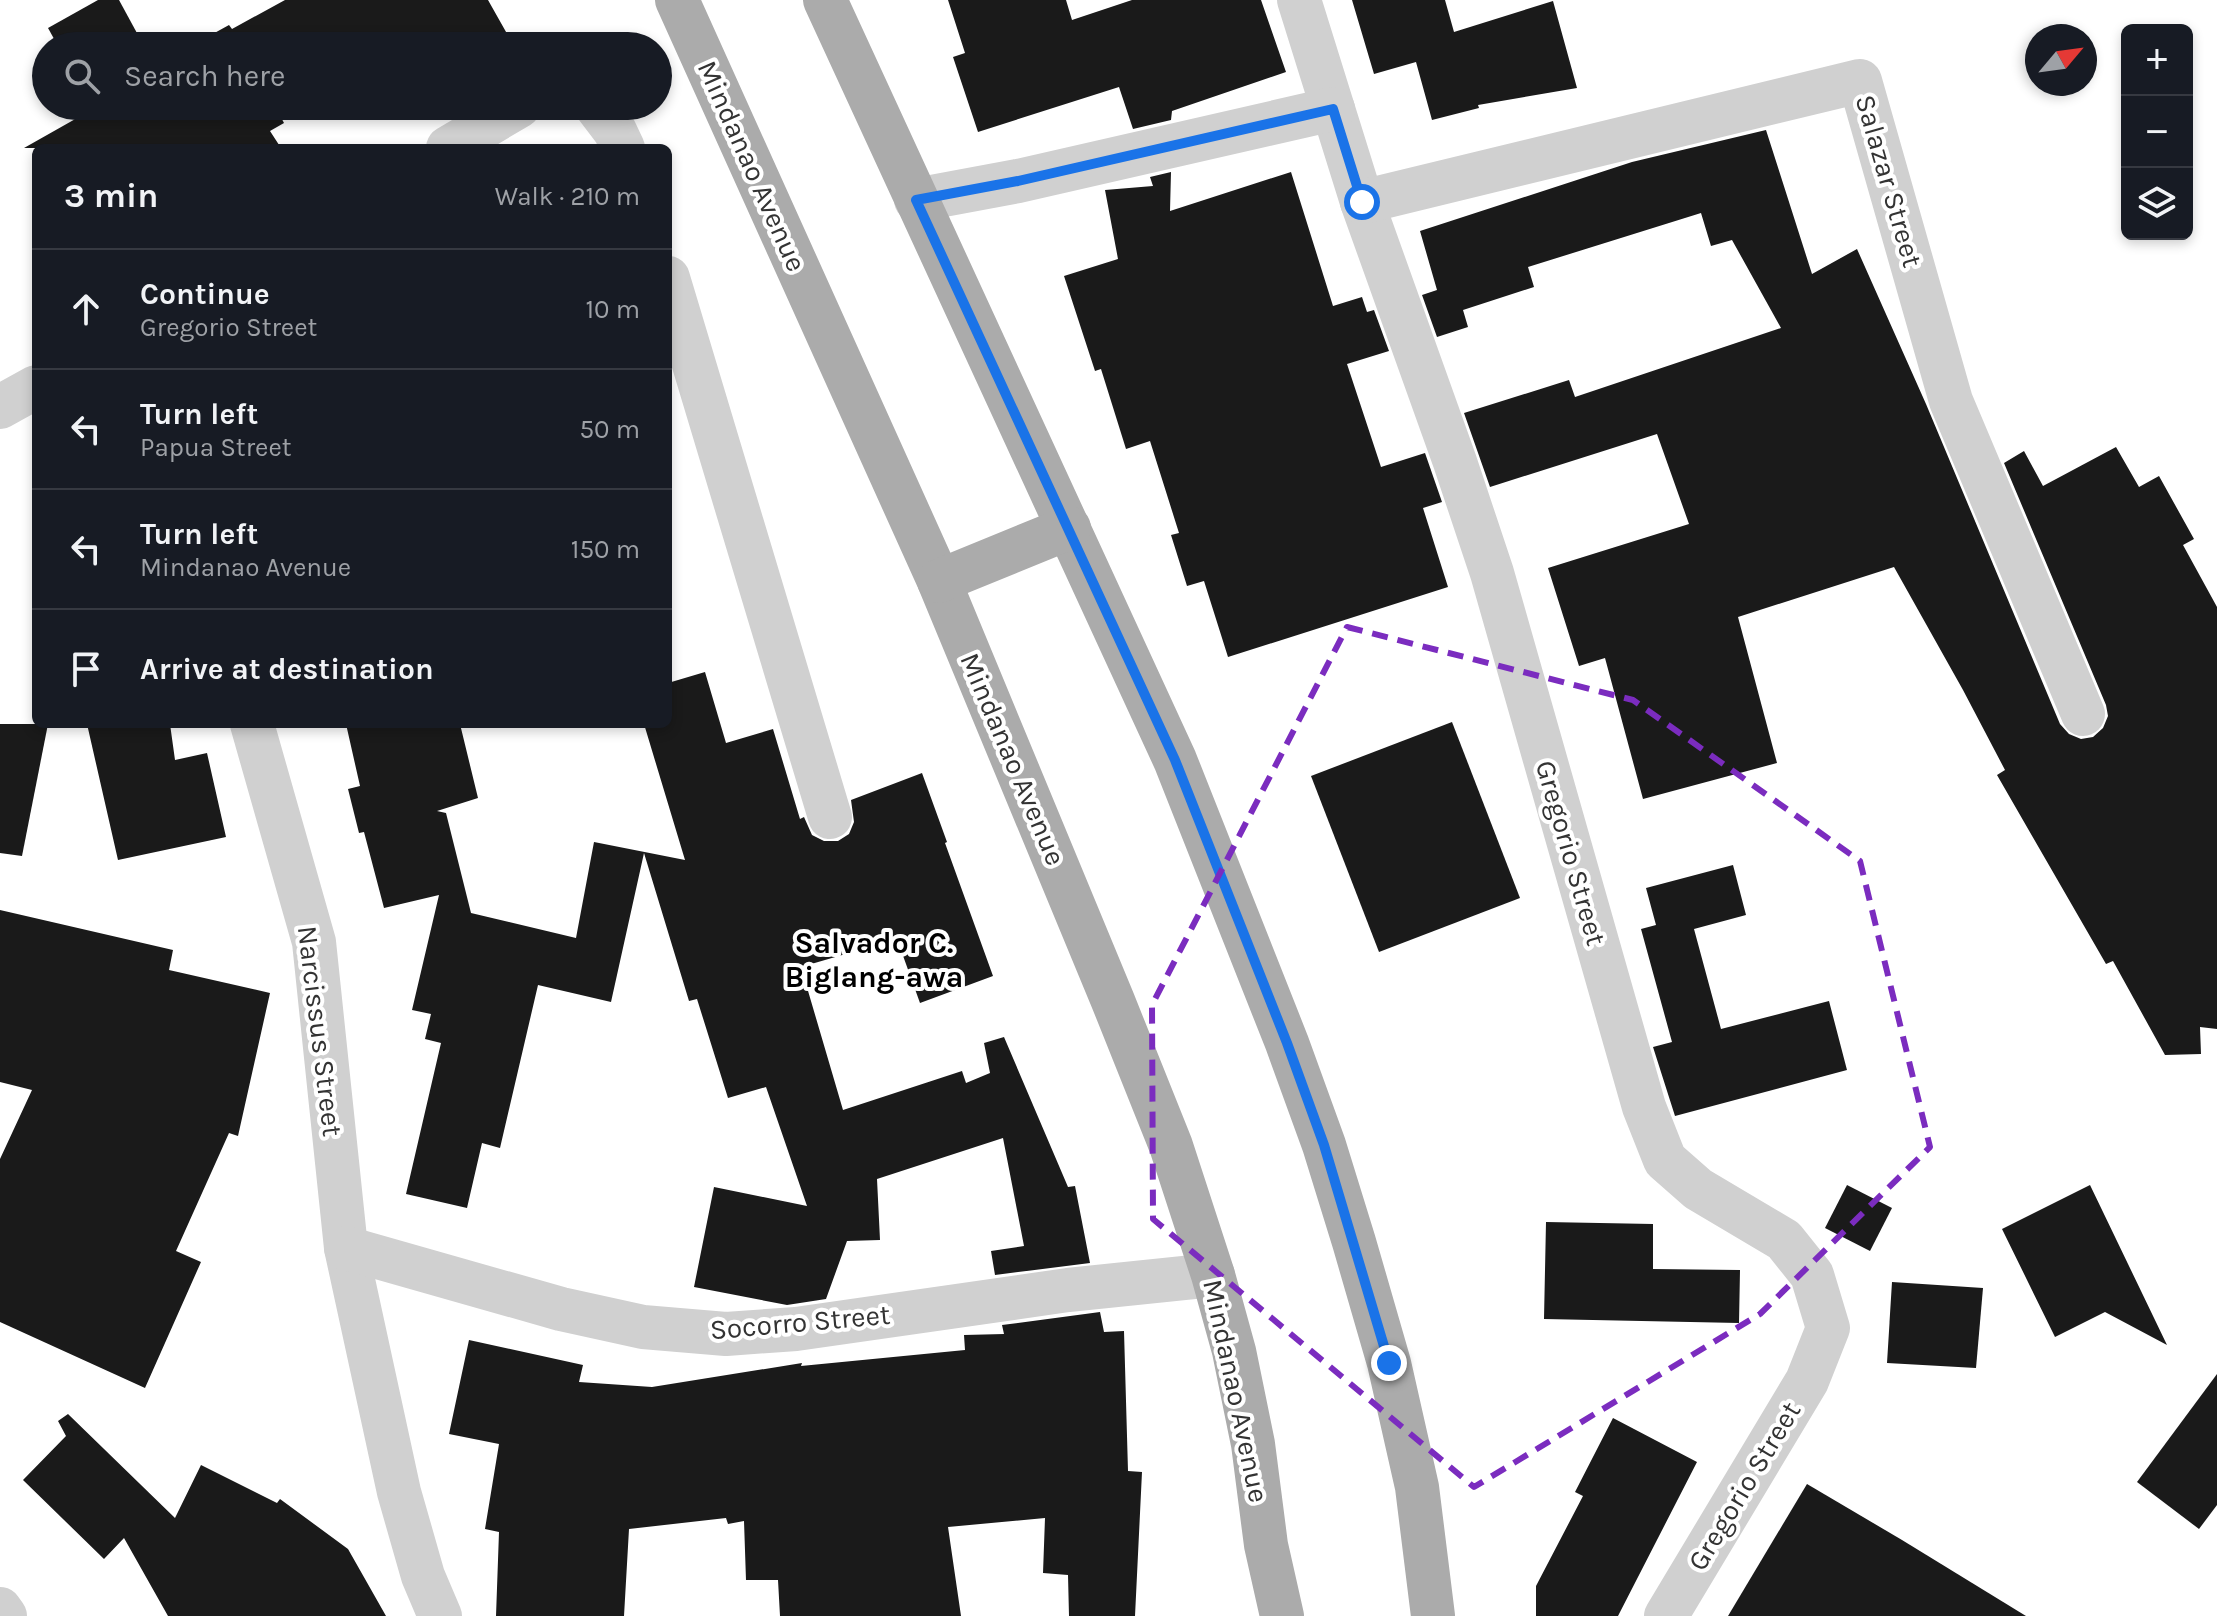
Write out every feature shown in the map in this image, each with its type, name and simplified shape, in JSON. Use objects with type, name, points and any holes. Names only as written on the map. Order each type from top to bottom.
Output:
[{"type":"main road","points":[[825,0],[1175,760],[1287,1043],[1324,1145],[1389,1363],[1417,1487],[1431,1613]]},
{"type":"main road","name":"Mindanao Avenue","points":[[684,15],[939,581],[1171,1146],[1234,1351],[1253,1444],[1266,1545],[1282,1616]]},
{"type":"main road","points":[[939,581],[1069,528]]},
{"type":"main road","name":"Mindanao Avenue","points":[[1260,1616],[1266,1545]]},
{"type":"street","name":"Gregorio Street","points":[[1299,0],[1362,202],[1492,573],[1644,1107],[1665,1160],[1698,1189],[1784,1240],[1812,1275],[1828,1328],[1807,1381],[1666,1616]]},
{"type":"street","name":"Salazar Street","points":[[1362,202],[1860,81],[1951,401],[2083,714]]},
{"type":"street","points":[[916,200],[1018,181],[1333,109]]},
{"type":"street","points":[[455,144],[495,120]]},
{"type":"street","points":[[607,120],[621,144]]},
{"type":"street","points":[[672,291],[830,817]]},
{"type":"street","points":[[0,407],[32,389]]},
{"type":"street","name":"Narcissus Street","points":[[253,728],[314,942],[346,1248],[399,1492],[423,1576],[440,1616]]},
{"type":"street","name":"Socorro Street","points":[[346,1248],[561,1309],[643,1327],[726,1334],[796,1329],[1068,1290],[1213,1275]]},
{"type":"street","points":[[0,1609],[5,1616]]},
{"type":"highlighted area","points":[[1347,627],[1633,700],[1860,861],[1930,1147],[1760,1314],[1474,1487],[1153,1219],[1152,1005]]},
{"type":"building","points":[[98,0],[119,0],[136,32],[50,32],[48,28]]},
{"type":"building","points":[[285,0],[488,0],[506,32],[216,32],[229,25],[232,29]]},
{"type":"building","points":[[948,0],[1066,0],[1072,20],[1132,0],[1261,0],[1286,72],[1172,111],[1171,120],[1133,129],[1119,87],[978,132],[953,57],[965,53]]},
{"type":"building","points":[[1352,0],[1445,0],[1454,32],[1553,1],[1577,88],[1478,105],[1479,108],[1432,120],[1416,62],[1374,74]]},
{"type":"building","points":[[74,120],[282,120],[284,123],[270,131],[278,144],[32,144],[32,148],[24,148]]},
{"type":"building","points":[[1766,130],[1812,274],[1857,249],[1926,404],[2060,724],[2069,734],[2081,739],[2093,737],[2103,728],[2108,716],[2106,705],[2004,463],[2024,451],[2043,486],[2116,447],[2139,487],[2159,476],[2194,539],[2183,545],[2217,607],[2217,1029],[2200,1027],[2201,1054],[2165,1055],[2113,961],[2106,964],[1997,775],[2005,770],[1894,567],[1738,617],[1777,763],[1643,799],[1605,658],[1579,666],[1548,568],[1689,524],[1657,434],[1490,487],[1464,413],[1569,380],[1575,397],[1781,328],[1732,240],[1711,246],[1701,213],[1528,267],[1534,287],[1463,310],[1468,327],[1437,337],[1422,295],[1437,290],[1420,231],[1632,162]]},
{"type":"building","points":[[1171,172],[1170,211],[1291,172],[1333,306],[1362,297],[1367,312],[1374,310],[1389,351],[1347,364],[1381,467],[1425,453],[1442,502],[1423,508],[1448,587],[1228,657],[1204,581],[1187,586],[1171,535],[1179,533],[1150,441],[1126,449],[1101,369],[1095,371],[1064,276],[1118,259],[1105,190],[1153,186],[1150,177]]},
{"type":"building","points":[[705,672],[726,743],[773,729],[800,819],[804,817],[812,835],[824,841],[838,841],[849,834],[854,822],[851,800],[922,773],[993,976],[920,1003],[897,939],[801,967],[843,1110],[962,1071],[966,1083],[990,1073],[984,1043],[1004,1037],[1068,1187],[1075,1186],[1090,1263],[995,1275],[991,1251],[1024,1246],[1003,1138],[877,1179],[880,1240],[847,1241],[826,1299],[787,1305],[694,1287],[714,1187],[807,1206],[766,1087],[728,1098],[697,999],[689,1001],[644,853],[611,1002],[538,985],[500,1148],[482,1143],[467,1208],[406,1194],[441,1043],[425,1039],[431,1014],[412,1010],[439,895],[384,908],[364,832],[359,833],[348,789],[360,786],[347,728],[461,728],[478,798],[437,811],[446,813],[471,913],[576,938],[594,842],[685,860],[645,728],[672,728],[672,682]]},
{"type":"building","points":[[1452,722],[1520,898],[1379,952],[1311,776]]},
{"type":"building","points":[[0,724],[32,724],[32,728],[47,728],[22,856],[0,853]]},
{"type":"building","points":[[88,728],[171,728],[175,760],[207,753],[226,837],[118,860]]},
{"type":"building","points":[[1733,865],[1746,915],[1694,929],[1721,1029],[1829,1001],[1847,1070],[1675,1116],[1653,1047],[1672,1042],[1641,929],[1656,925],[1646,888]]},
{"type":"building","points":[[0,910],[173,950],[169,970],[270,993],[238,1136],[229,1133],[176,1251],[201,1262],[145,1388],[0,1322],[0,1159],[32,1090],[0,1082]]},
{"type":"building","points":[[1847,1185],[1892,1208],[1870,1251],[1825,1228]]},
{"type":"building","points":[[2090,1185],[2167,1345],[2105,1312],[2055,1337],[2002,1229]]},
{"type":"building","points":[[1546,1222],[1653,1224],[1653,1269],[1740,1270],[1739,1323],[1544,1319]]},
{"type":"building","points":[[1892,1282],[1983,1288],[1976,1368],[1887,1363]]},
{"type":"building","points":[[1100,1312],[1104,1332],[1124,1331],[1128,1471],[1142,1472],[1135,1616],[1069,1616],[1068,1575],[1043,1573],[1045,1518],[948,1527],[961,1616],[780,1616],[778,1580],[746,1580],[744,1521],[728,1524],[726,1518],[629,1529],[624,1616],[496,1616],[499,1532],[485,1529],[499,1444],[449,1434],[469,1340],[583,1365],[579,1382],[652,1387],[802,1363],[801,1366],[965,1350],[964,1335],[1004,1334],[1002,1325]]},
{"type":"building","points":[[2217,1374],[2217,1505],[2199,1529],[2137,1482]]},
{"type":"building","points":[[68,1414],[175,1518],[201,1465],[277,1503],[280,1499],[348,1549],[386,1616],[168,1616],[124,1538],[104,1559],[23,1480],[66,1436],[58,1421]]},
{"type":"building","points":[[1613,1418],[1697,1462],[1618,1616],[1536,1616],[1536,1586],[1583,1496],[1575,1492]]},
{"type":"building","points":[[1807,1484],[1902,1540],[2026,1616],[1728,1616]]},
{"type":"district","name":"Salvador C. Biglang-awa","points":[[874,960]]},
{"type":"route","points":[[1362,202],[1333,109],[1018,181],[916,200],[1175,760],[1324,1145],[1389,1363]]}]
